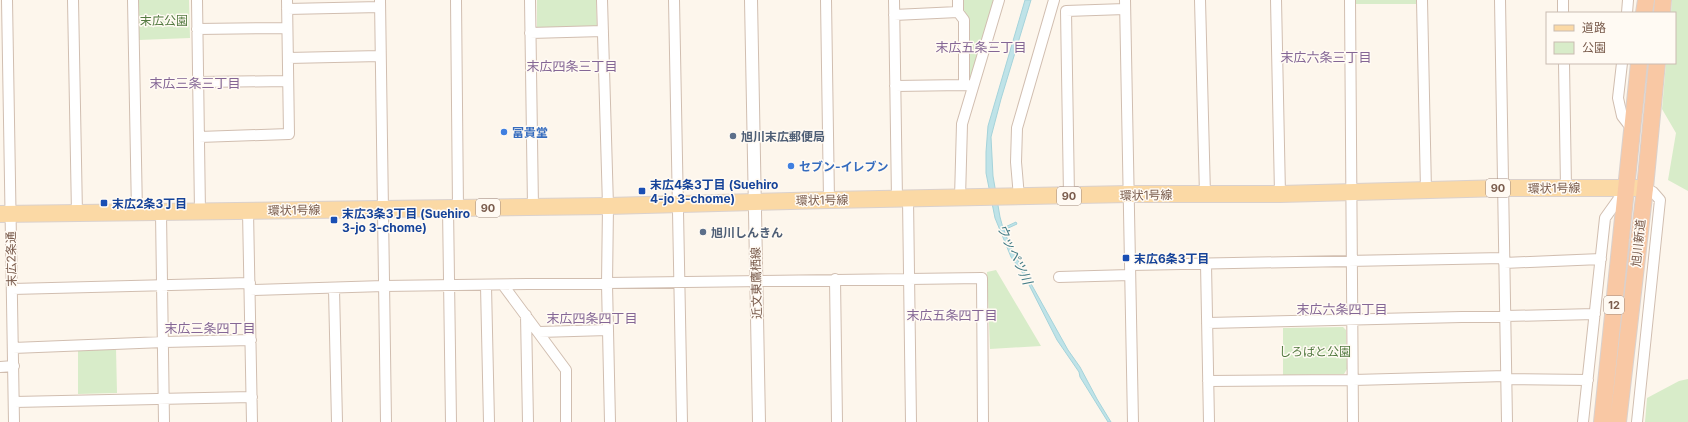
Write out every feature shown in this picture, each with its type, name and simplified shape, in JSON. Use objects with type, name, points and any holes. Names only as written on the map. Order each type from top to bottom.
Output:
[{"type":"highway","points":[[1644,12],[1646,0]]},
{"type":"highway","points":[[1662,12],[1663,0]]},
{"type":"highway","name":"旭川新道","points":[[1602,422],[1639,64]]},
{"type":"highway","name":"旭川新道","points":[[1618,422],[1657,64]]},
{"type":"main road","name":"環状1号線","points":[[5,214],[608,206],[829,200],[1129,194],[1280,194],[1504,188],[1644,188]]},
{"type":"street","name":"末広2条通","points":[[7,0],[5,214],[12,289],[14,422]]},
{"type":"street","points":[[73,0],[77,214]]},
{"type":"street","points":[[134,0],[137,213]]},
{"type":"street","points":[[197,0],[200,212]]},
{"type":"street","points":[[451,422],[448,285],[453,208],[456,0]]},
{"type":"street","points":[[530,0],[533,207]]},
{"type":"street","points":[[602,0],[608,206],[607,284],[610,422]]},
{"type":"street","points":[[674,0],[682,422]]},
{"type":"street","name":"近文東鷹栖線","points":[[751,0],[759,422]]},
{"type":"street","points":[[826,0],[829,200]]},
{"type":"street","points":[[894,0],[895,86],[909,279],[911,422]]},
{"type":"street","points":[[958,0],[958,12],[964,20],[968,86]]},
{"type":"street","points":[[968,198],[962,124],[968,86],[999,0]]},
{"type":"street","points":[[1014,197],[1017,128],[1054,0]]},
{"type":"street","points":[[1200,0],[1205,195]]},
{"type":"street","points":[[1276,0],[1280,194]]},
{"type":"street","points":[[1350,0],[1353,422]]},
{"type":"street","points":[[1422,0],[1426,191]]},
{"type":"street","points":[[1500,0],[1504,188],[1504,317],[1507,422]]},
{"type":"street","points":[[1563,0],[1563,12]]},
{"type":"street","points":[[1627,12],[1628,0]]},
{"type":"street","points":[[199,137],[290,134],[287,5],[380,4],[386,422]]},
{"type":"street","points":[[1051,11],[1066,11],[1125,4],[1133,422]]},
{"type":"street","points":[[1066,11],[1069,196]]},
{"type":"street","points":[[894,15],[958,12]]},
{"type":"street","points":[[197,29],[287,28]]},
{"type":"street","points":[[530,33],[603,31]]},
{"type":"street","points":[[288,58],[380,56]]},
{"type":"street","points":[[1564,64],[1566,188]]},
{"type":"street","points":[[1622,64],[1618,98],[1622,116],[1632,129]]},
{"type":"street","points":[[199,82],[288,81]]},
{"type":"street","points":[[895,86],[968,86]]},
{"type":"street","points":[[1583,422],[1605,218],[1627,187]]},
{"type":"street","points":[[1637,422],[1660,200],[1654,192],[1644,188]]},
{"type":"street","points":[[248,211],[252,422]]},
{"type":"street","points":[[161,213],[164,422]]},
{"type":"street","points":[[1059,277],[1206,264],[1601,260]]},
{"type":"street","points":[[1206,264],[1209,422]]},
{"type":"street","points":[[12,289],[162,286],[334,289],[384,286],[486,286],[835,279],[982,278],[983,422]]},
{"type":"street","points":[[835,279],[837,422]]},
{"type":"street","points":[[503,285],[566,370],[566,422]]},
{"type":"street","points":[[486,286],[489,422]]},
{"type":"street","points":[[334,289],[337,422]]},
{"type":"street","points":[[1207,323],[1595,314]]},
{"type":"street","points":[[526,316],[528,422]]},
{"type":"street","points":[[1593,329],[1611,328]]},
{"type":"street","points":[[539,332],[608,330]]},
{"type":"street","points":[[13,348],[251,340]]},
{"type":"street","points":[[0,367],[14,366]]},
{"type":"street","points":[[1208,381],[1506,378],[1588,380]]},
{"type":"street","points":[[14,402],[252,397]]},
{"type":"green space","name":"末広公園","points":[[138,0],[189,0],[190,38],[139,40]]},
{"type":"green space","points":[[537,0],[596,0],[597,29],[537,30]]},
{"type":"green space","points":[[960,0],[995,0],[972,80],[968,79],[970,20],[960,5]]},
{"type":"green space","points":[[1354,0],[1416,0],[1416,4],[1354,4]]},
{"type":"green space","points":[[1672,0],[1688,0],[1688,191],[1668,180],[1676,133],[1662,109],[1666,64],[1676,64],[1676,12],[1671,12]]},
{"type":"green space","points":[[996,270],[1041,346],[990,349],[987,272]]},
{"type":"green space","name":"しろばと公園","points":[[1343,327],[1346,330],[1347,369],[1344,374],[1283,375],[1283,328]]},
{"type":"green space","points":[[116,348],[117,393],[78,394],[78,349]]},
{"type":"green space","points":[[1688,379],[1688,422],[1645,422],[1647,398],[1679,381]]},
{"type":"water","points":[[1025,0],[1031,0],[991,137],[993,176],[1000,217],[1003,228],[1016,222],[1017,224],[1004,230],[1010,246],[1068,350],[1080,367],[1111,422],[1108,422],[1080,377],[1079,372],[1057,340],[1024,275],[1011,257],[995,218],[986,173],[988,126]]},
{"type":"place","name":"富貴堂","points":[[504,132]]},
{"type":"place","name":"旭川末広郵便局","points":[[733,136]]},
{"type":"place","name":"セブン-イレブン","points":[[791,166]]},
{"type":"place","name":"末広4条3丁目 (Suehiro 4-jo 3-chome)","points":[[642,191]]},
{"type":"place","name":"末広2条3丁目","points":[[104,203]]},
{"type":"place","name":"末広3条3丁目 (Suehiro 3-jo 3-chome)","points":[[334,220]]},
{"type":"place","name":"旭川しんきん","points":[[703,232]]},
{"type":"place","name":"末広6条3丁目","points":[[1126,258]]},
{"type":"district","name":"末広五条三丁目","points":[[981,47]]},
{"type":"district","name":"末広六条三丁目","points":[[1326,57]]},
{"type":"district","name":"末広四条三丁目","points":[[572,66]]},
{"type":"district","name":"末広三条三丁目","points":[[195,83]]},
{"type":"district","name":"末広六条四丁目","points":[[1342,309]]},
{"type":"district","name":"末広五条四丁目","points":[[952,315]]},
{"type":"district","name":"末広四条四丁目","points":[[592,318]]},
{"type":"district","name":"末広三条四丁目","points":[[210,328]]},
{"type":"water label","name":"ウッペツ川","points":[[1015,254]]}]
